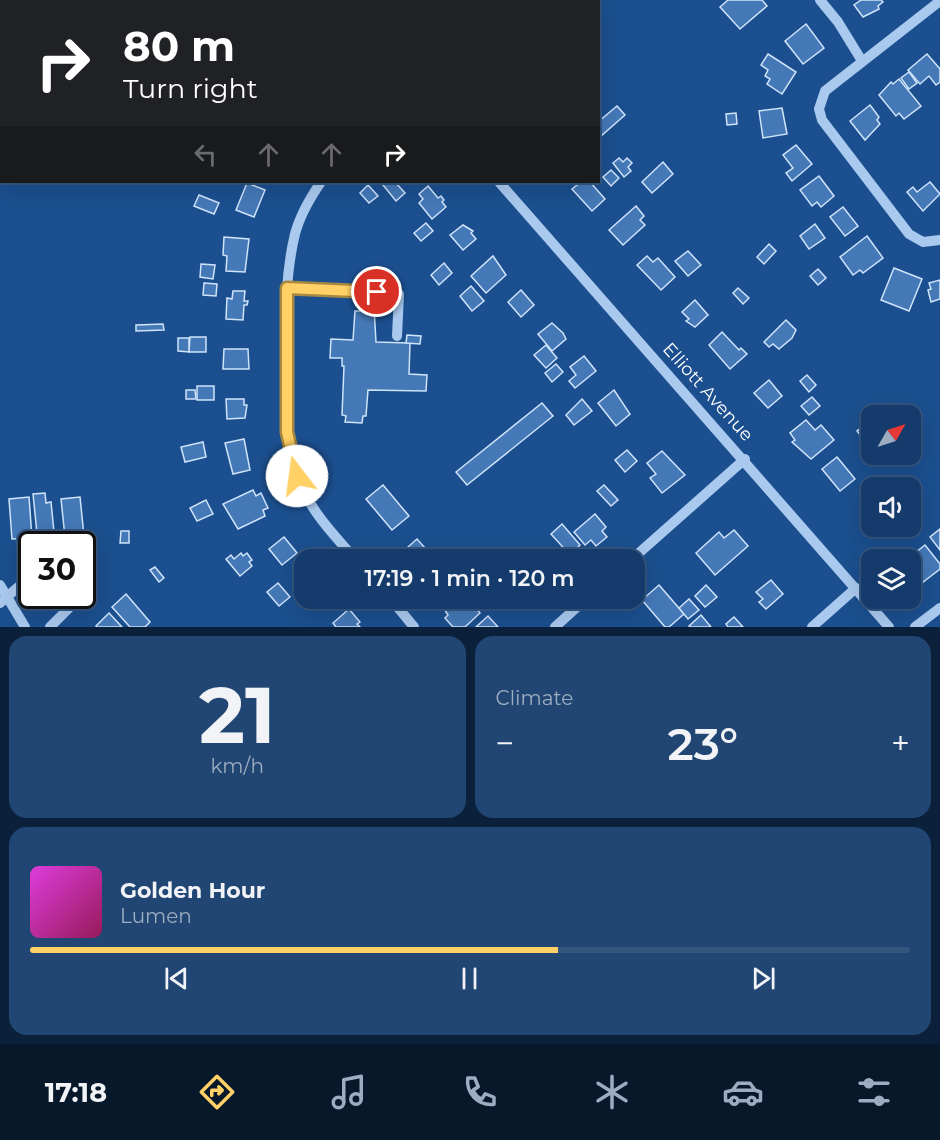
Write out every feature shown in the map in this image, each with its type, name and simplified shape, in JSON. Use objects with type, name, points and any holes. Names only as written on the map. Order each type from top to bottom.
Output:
[{"type":"street","points":[[820,0],[838,22],[862,61]]},
{"type":"street","points":[[940,2],[826,90],[820,99],[819,109],[822,120],[909,234],[923,242],[940,240]]},
{"type":"street","points":[[320,183],[311,197],[296,232],[287,288],[287,432],[291,457],[305,495],[318,516],[346,549]]},
{"type":"street","name":"Elliott Avenue","points":[[500,183],[745,459],[889,627]]},
{"type":"street","points":[[287,288],[399,294],[398,336]]},
{"type":"street","points":[[643,549],[745,459]]},
{"type":"street","points":[[0,585],[3,600],[25,627]]},
{"type":"street","points":[[3,600],[18,587]]},
{"type":"street","points":[[812,627],[856,588]]},
{"type":"street","points":[[915,627],[940,608]]},
{"type":"street","points":[[50,627],[68,609]]},
{"type":"street","points":[[399,609],[414,627]]},
{"type":"street","points":[[555,627],[575,609]]},
{"type":"building","points":[[728,0],[762,0],[767,6],[740,29],[720,7]]},
{"type":"building","points":[[861,0],[881,0],[883,2],[878,6],[879,9],[863,17],[854,5]]},
{"type":"building","points":[[806,24],[824,48],[803,64],[785,41]]},
{"type":"building","points":[[768,54],[796,72],[782,94],[767,84],[770,79],[765,76],[768,70],[761,65]]},
{"type":"building","points":[[927,54],[940,69],[940,82],[936,85],[929,76],[920,84],[908,70]]},
{"type":"building","points":[[909,72],[917,83],[909,89],[901,78]]},
{"type":"building","points":[[899,79],[921,106],[904,119],[899,113],[896,116],[879,95],[891,82],[893,84]]},
{"type":"building","points":[[870,105],[879,117],[877,120],[880,124],[865,140],[850,121]]},
{"type":"building","points":[[617,106],[625,115],[601,136],[600,120]]},
{"type":"building","points":[[782,108],[787,134],[763,138],[759,111]]},
{"type":"building","points":[[736,113],[737,124],[727,125],[726,114]]},
{"type":"building","points":[[796,145],[812,164],[792,181],[786,173],[793,168],[783,155]]},
{"type":"building","points":[[619,158],[623,162],[627,158],[632,163],[628,167],[631,171],[624,177],[613,163]]},
{"type":"building","points":[[663,162],[673,174],[652,193],[642,182]]},
{"type":"building","points":[[611,170],[619,178],[611,186],[603,177]]},
{"type":"building","points":[[819,176],[834,196],[821,207],[817,202],[812,206],[800,190]]},
{"type":"building","points":[[930,182],[940,194],[923,211],[907,192],[913,187],[917,192]]},
{"type":"building","points":[[247,183],[265,190],[254,217],[236,210]]},
{"type":"building","points":[[396,183],[405,193],[396,201],[383,185]]},
{"type":"building","points":[[580,183],[591,183],[605,199],[592,211],[572,189]]},
{"type":"building","points":[[368,185],[378,196],[369,203],[360,193]]},
{"type":"building","points":[[428,186],[438,198],[441,196],[446,207],[432,219],[419,203],[423,199],[419,194]]},
{"type":"building","points":[[199,195],[219,203],[214,214],[194,206]]},
{"type":"building","points":[[636,206],[644,216],[640,220],[645,225],[623,245],[609,230]]},
{"type":"building","points":[[843,207],[858,226],[845,236],[830,217]]},
{"type":"building","points":[[426,223],[433,231],[421,241],[414,233]]},
{"type":"building","points":[[815,224],[825,238],[809,249],[800,236]]},
{"type":"building","points":[[463,225],[473,231],[471,233],[476,239],[463,250],[450,235]]},
{"type":"building","points":[[867,236],[883,258],[863,273],[860,270],[853,275],[840,257]]},
{"type":"building","points":[[224,237],[249,239],[245,272],[226,271],[227,256],[223,255]]},
{"type":"building","points":[[769,244],[776,251],[764,264],[757,257]]},
{"type":"building","points":[[688,251],[701,265],[688,276],[675,261]]},
{"type":"building","points":[[493,256],[506,275],[486,293],[471,276]]},
{"type":"building","points":[[647,256],[653,262],[658,258],[675,277],[661,290],[637,265]]},
{"type":"building","points":[[444,263],[452,273],[439,285],[431,275]]},
{"type":"building","points":[[201,264],[215,265],[213,279],[200,277]]},
{"type":"building","points":[[894,268],[922,279],[909,311],[881,300]]},
{"type":"building","points":[[818,269],[826,278],[818,285],[810,276]]},
{"type":"building","points":[[940,280],[940,299],[931,302],[929,283]]},
{"type":"building","points":[[204,283],[217,284],[216,296],[203,295]]},
{"type":"building","points":[[471,286],[484,301],[472,311],[460,296]]},
{"type":"building","points":[[738,288],[749,298],[743,304],[733,293]]},
{"type":"building","points":[[521,290],[534,305],[521,317],[508,302]]},
{"type":"building","points":[[233,291],[245,291],[244,301],[248,301],[247,305],[244,305],[243,320],[226,319],[227,298],[232,299]]},
{"type":"building","points":[[695,300],[708,315],[695,327],[686,321],[689,319],[682,312]]},
{"type":"building","points":[[366,306],[374,307],[376,342],[410,343],[409,374],[427,375],[426,391],[368,390],[366,416],[363,416],[362,423],[345,422],[346,416],[342,415],[344,366],[342,366],[342,358],[330,358],[331,339],[353,340],[355,311],[366,311]]},
{"type":"building","points":[[786,320],[796,330],[792,338],[779,349],[773,344],[769,347],[764,342]]},
{"type":"building","points":[[552,323],[566,339],[552,351],[538,334]]},
{"type":"building","points":[[163,324],[164,330],[136,331],[136,325]]},
{"type":"building","points":[[722,332],[739,350],[741,348],[747,354],[730,369],[709,345]]},
{"type":"building","points":[[407,335],[421,336],[420,344],[406,343]]},
{"type":"building","points":[[190,337],[206,337],[206,352],[189,352]]},
{"type":"building","points":[[178,338],[189,338],[189,352],[178,351]]},
{"type":"building","points":[[546,345],[557,358],[546,368],[534,355]]},
{"type":"building","points":[[224,349],[248,349],[249,369],[223,369]]},
{"type":"building","points":[[584,356],[596,371],[575,388],[569,381],[576,375],[570,367]]},
{"type":"building","points":[[556,364],[563,372],[552,382],[545,373]]},
{"type":"building","points":[[807,375],[816,385],[809,392],[800,381]]},
{"type":"building","points":[[769,380],[782,396],[768,408],[754,393]]},
{"type":"building","points":[[197,386],[214,386],[214,400],[197,400]]},
{"type":"building","points":[[186,390],[195,390],[196,399],[186,399]]},
{"type":"building","points":[[614,390],[630,414],[616,426],[598,403]]},
{"type":"building","points":[[812,397],[820,406],[809,415],[801,406]]},
{"type":"building","points":[[226,399],[244,399],[244,405],[247,405],[245,418],[227,419]]},
{"type":"building","points":[[582,399],[592,411],[574,425],[566,415]]},
{"type":"building","points":[[542,403],[553,416],[467,485],[456,472]]},
{"type":"building","points":[[806,420],[815,430],[821,425],[834,440],[811,459],[792,442],[795,440],[790,433]]},
{"type":"building","points":[[244,439],[250,470],[233,474],[225,443]]},
{"type":"building","points":[[203,442],[206,457],[185,462],[181,447]]},
{"type":"building","points":[[627,450],[637,461],[625,472],[615,460]]},
{"type":"building","points":[[662,451],[685,475],[662,493],[650,478],[656,474],[647,463]]},
{"type":"building","points":[[837,457],[855,479],[840,491],[822,469]]},
{"type":"building","points":[[383,485],[409,516],[392,530],[366,499]]},
{"type":"building","points":[[604,485],[618,500],[611,506],[597,491]]},
{"type":"building","points":[[253,490],[256,496],[261,493],[268,508],[263,510],[265,516],[238,529],[223,504]]},
{"type":"building","points":[[45,493],[46,503],[51,502],[54,531],[37,531],[33,494]]},
{"type":"building","points":[[29,497],[31,531],[18,531],[18,539],[12,539],[9,499]]},
{"type":"building","points":[[80,497],[83,531],[64,531],[61,499]]},
{"type":"building","points":[[206,500],[213,514],[197,521],[190,508]]},
{"type":"building","points":[[595,514],[606,527],[602,531],[607,537],[596,546],[591,540],[585,545],[574,532]]},
{"type":"building","points":[[562,524],[580,545],[576,549],[565,549],[551,534]]},
{"type":"building","points":[[940,529],[940,550],[930,537]]},
{"type":"building","points":[[734,530],[748,546],[715,575],[696,553],[719,532],[724,538]]},
{"type":"building","points":[[121,531],[129,531],[129,543],[120,543]]},
{"type":"building","points":[[284,537],[294,549],[294,555],[282,565],[269,549]]},
{"type":"building","points":[[417,539],[426,549],[406,549]]},
{"type":"building","points":[[925,545],[940,564],[940,569],[921,584],[921,549]]},
{"type":"building","points":[[241,553],[243,556],[247,553],[252,560],[249,562],[252,566],[240,576],[226,559],[231,555],[234,559]]},
{"type":"building","points":[[155,567],[164,578],[159,582],[150,570]]},
{"type":"building","points":[[771,580],[783,594],[766,609],[759,602],[763,599],[756,592]]},
{"type":"building","points":[[278,583],[290,597],[279,606],[267,592]]},
{"type":"building","points":[[659,585],[684,614],[669,627],[665,627],[645,604],[645,597]]},
{"type":"building","points":[[706,585],[717,597],[705,607],[695,596]]},
{"type":"building","points":[[126,594],[150,622],[145,627],[130,627],[112,607]]},
{"type":"building","points":[[689,599],[699,610],[688,619],[679,608]]},
{"type":"building","points":[[349,609],[360,622],[357,624],[360,627],[336,627],[333,623]]},
{"type":"building","points":[[444,609],[477,609],[480,613],[465,627],[453,627],[445,618],[448,615]]},
{"type":"building","points":[[109,613],[122,627],[96,626]]},
{"type":"building","points":[[701,615],[711,627],[689,626]]},
{"type":"building","points":[[488,616],[498,627],[476,627]]},
{"type":"building","points":[[734,617],[743,627],[728,627],[726,624]]},
{"type":"route","points":[[297,476],[287,432],[285,331],[287,288],[377,292]]}]
